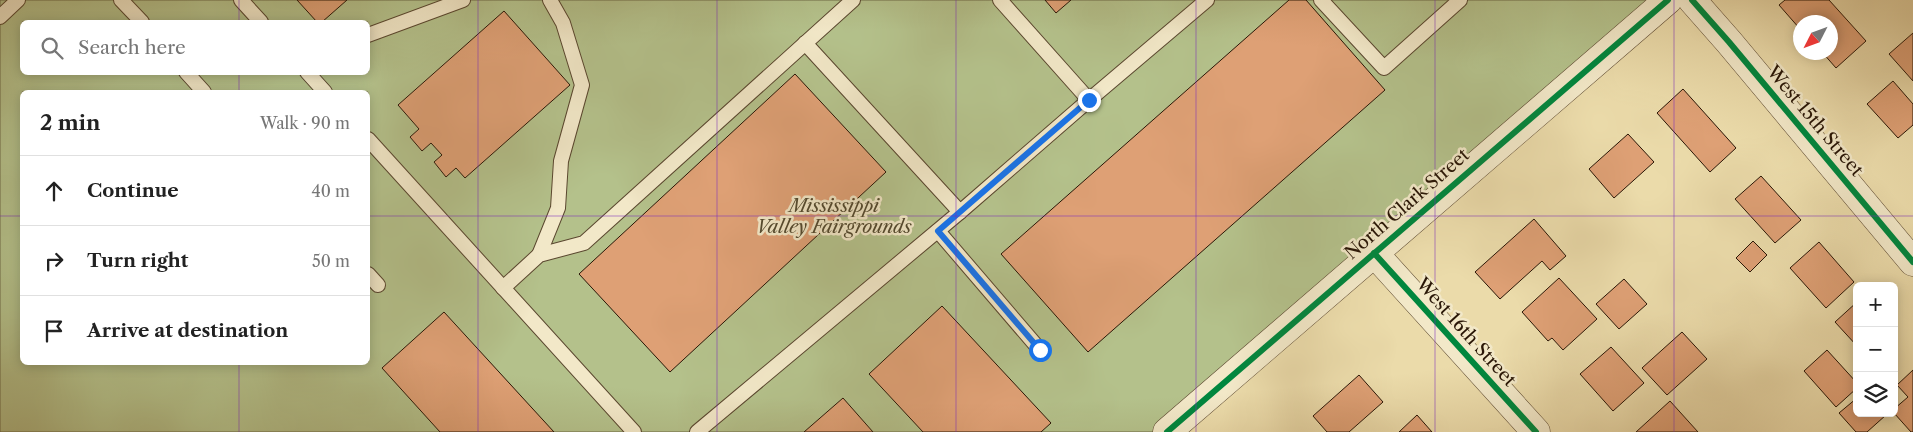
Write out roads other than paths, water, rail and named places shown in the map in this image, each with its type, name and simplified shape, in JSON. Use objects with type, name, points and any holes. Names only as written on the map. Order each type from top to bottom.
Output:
[{"type":"street","name":"North Clark Street","points":[[1167,432],[1668,0]]},
{"type":"street","name":"West 15th Street","points":[[1692,0],[1913,262]]},
{"type":"street","name":"West 16th Street","points":[[1374,253],[1536,432]]},
{"type":"lane","points":[[0,17],[18,0]]},
{"type":"lane","points":[[121,0],[140,20]]},
{"type":"lane","points":[[241,0],[260,20]]},
{"type":"lane","points":[[370,34],[463,0]]},
{"type":"lane","points":[[503,288],[539,255],[558,208],[561,161],[582,85],[563,23],[550,0]]},
{"type":"lane","points":[[539,255],[584,243],[852,0]]},
{"type":"lane","points":[[1000,0],[1089,100]]},
{"type":"lane","points":[[1321,0],[1384,68],[1460,0]]},
{"type":"lane","points":[[697,432],[938,231],[1199,3]]},
{"type":"lane","points":[[805,44],[960,212]]},
{"type":"lane","points":[[189,75],[202,90]]},
{"type":"lane","points":[[310,75],[323,90]]},
{"type":"lane","points":[[370,141],[634,432]]},
{"type":"lane","points":[[938,231],[1040,350]]},
{"type":"lane","points":[[370,276],[378,285]]},
{"type":"park label","name":"Mississippi Valley Fairgrounds","points":[[834,216]]}]
